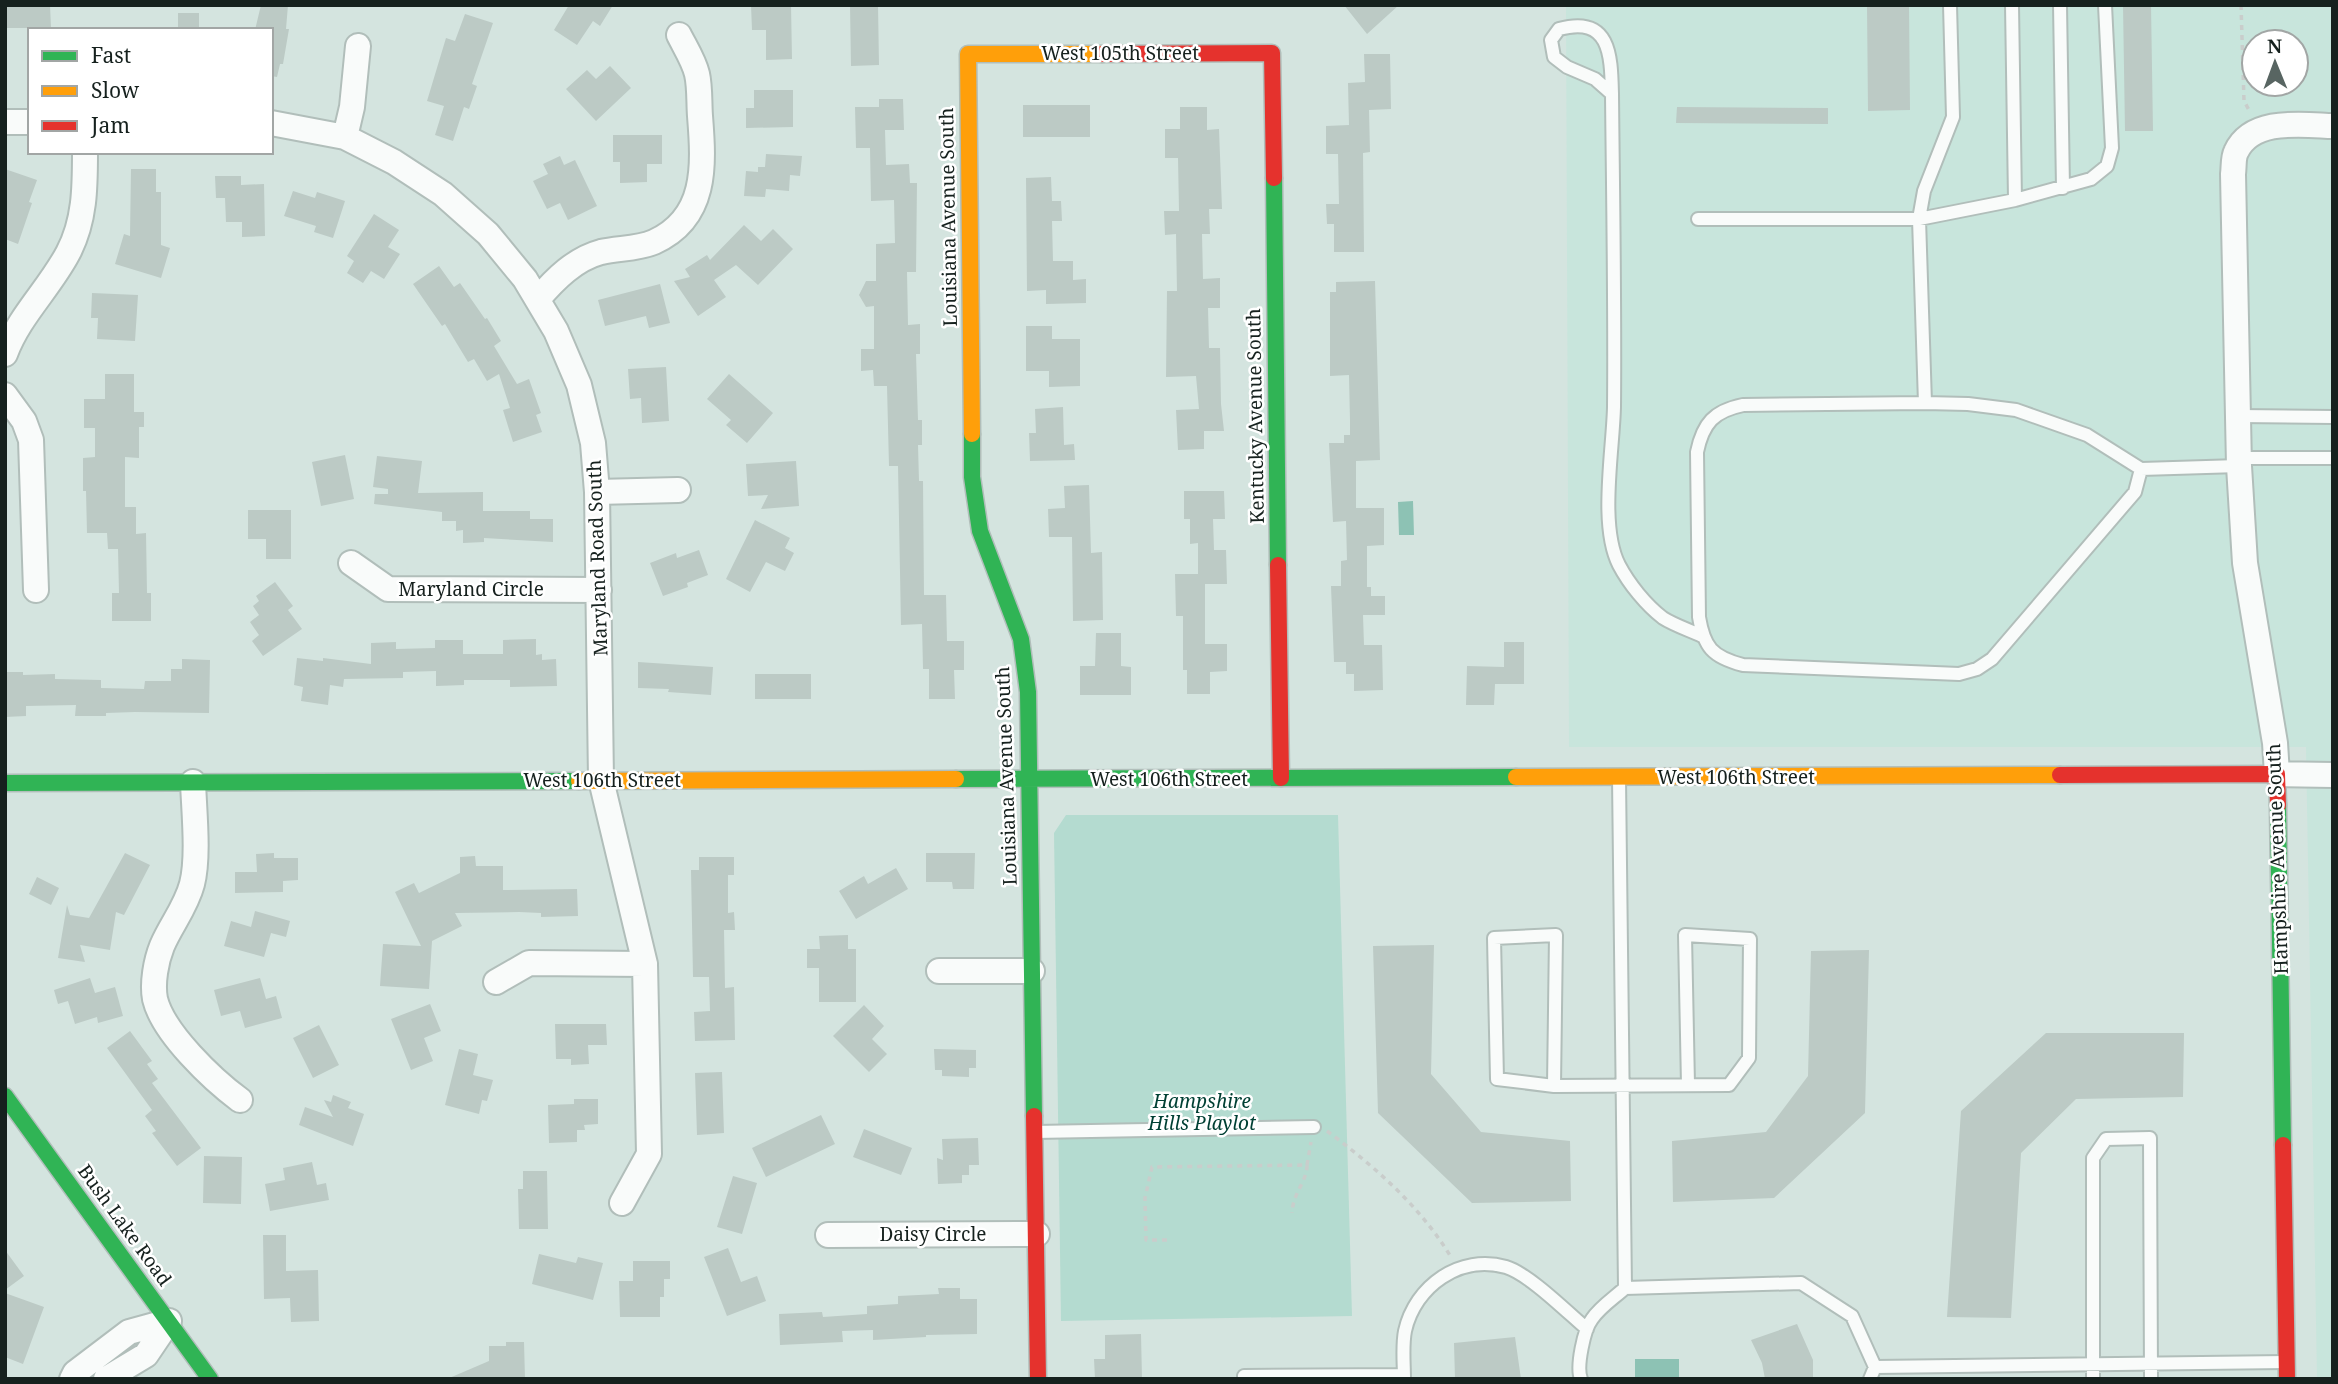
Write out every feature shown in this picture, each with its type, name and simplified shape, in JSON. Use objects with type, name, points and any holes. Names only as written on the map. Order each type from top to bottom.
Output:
[{"type":"street","points":[[538,299],[555,279],[577,263],[600,252],[653,243],[674,230],[690,210],[701,187],[704,162],[697,73],[679,35]]},
{"type":"street","points":[[345,137],[352,107],[358,46]]},
{"type":"street","name":"West 105th Street","points":[[968,54],[1272,53]]},
{"type":"street","name":"Kentucky Avenue South","points":[[1272,53],[1281,778]]},
{"type":"street","name":"Louisiana Avenue South","points":[[968,54],[972,477],[980,531],[1021,639],[1028,692],[1038,1379]]},
{"type":"street","points":[[5,122],[28,122]]},
{"type":"street","name":"Maryland Road South","points":[[273,123],[345,137],[394,162],[443,194],[488,234],[525,279],[556,331],[579,385],[593,443],[597,492],[601,780],[645,964],[649,1154],[622,1203]]},
{"type":"street","name":"Hampshire Avenue South","points":[[2287,1379],[2277,774],[2245,563],[2239,462],[2233,174],[2235,153],[2245,141],[2259,132],[2279,125],[2333,126]]},
{"type":"street","points":[[5,354],[27,311],[68,253],[79,226],[85,198],[85,154]]},
{"type":"street","points":[[5,395],[24,421],[32,440],[36,590]]},
{"type":"street","points":[[597,492],[678,490]]},
{"type":"street","name":"Maryland Circle","points":[[351,563],[388,589],[599,590]]},
{"type":"street","name":"West 106th Street","points":[[9,784],[2333,775]]},
{"type":"street","points":[[193,782],[193,881],[186,902],[162,946],[155,972],[155,999],[167,1024],[213,1080],[240,1100]]},
{"type":"street","points":[[496,982],[529,963],[645,964]]},
{"type":"street","points":[[939,971],[1032,971]]},
{"type":"street","name":"Bush Lake Road","points":[[5,1096],[210,1379]]},
{"type":"street","name":"Daisy Circle","points":[[828,1235],[1037,1234]]},
{"type":"street","points":[[72,1379],[75,1373],[129,1332],[169,1321]]},
{"type":"street","points":[[106,1379],[146,1356],[169,1321]]},
{"type":"lane","points":[[1925,403],[1919,219],[1924,191],[1953,117],[1950,5]]},
{"type":"lane","points":[[2012,5],[2015,200]]},
{"type":"lane","points":[[2060,5],[2063,188]]},
{"type":"lane","points":[[1698,219],[1919,219],[2015,200],[2091,179],[2107,166],[2112,148],[2105,5]]},
{"type":"lane","points":[[1612,94],[1595,79],[1558,62],[1553,57],[1551,40],[1559,29],[1579,24],[1600,34],[1607,45],[1611,63],[1612,94],[1614,293],[1614,411],[1609,509],[1611,537],[1618,563],[1636,591],[1663,618],[1702,636]]},
{"type":"lane","points":[[2141,469],[2135,492],[1992,659],[1977,669],[1959,674],[1742,665],[1723,660],[1711,650],[1702,636],[1699,617],[1697,452],[1701,435],[1710,420],[1726,409],[1743,405],[1968,404],[2028,414],[2087,435],[2141,469],[2333,458]]},
{"type":"lane","points":[[2238,416],[2333,417]]},
{"type":"lane","points":[[1619,777],[1625,1288]]},
{"type":"lane","points":[[1554,1086],[1556,935],[1494,938],[1497,1079],[1554,1086],[1729,1085],[1749,1058],[1750,939],[1685,935],[1688,1085]]},
{"type":"lane","points":[[1035,1132],[1314,1127]]},
{"type":"lane","points":[[2093,1379],[2093,1158],[2106,1139],[2150,1138],[2151,1379]]},
{"type":"lane","points":[[1244,1379],[1244,1376],[1404,1377],[1405,1334],[1417,1300],[1434,1282],[1458,1268],[1482,1265],[1506,1267],[1524,1277],[1587,1329]]},
{"type":"lane","points":[[1581,1379],[1578,1371],[1591,1319],[1625,1288],[1801,1283],[1852,1316],[1872,1373],[2092,1364],[2286,1362]]},
{"type":"path","points":[[2241,5],[2244,101],[2247,106]]},
{"type":"path","points":[[1292,1213],[1293,1200],[1307,1175],[1314,1127],[1323,1128],[1358,1154],[1406,1198],[1458,1268]]},
{"type":"path","points":[[1167,1240],[1146,1240],[1145,1198],[1152,1167],[1307,1165]]},
{"type":"shaded area","points":[[1566,5],[2333,5],[2333,1379],[2317,1379],[2306,747],[1569,747]]},
{"type":"shaded area","points":[[1413,501],[1414,535],[1399,535],[1398,502]]},
{"type":"shaded area","points":[[1635,1359],[1679,1359],[1679,1379],[1635,1379]]},
{"type":"green space","name":"Hampshire Hills Playlot","points":[[1066,815],[1338,815],[1352,1316],[1061,1321],[1054,833]]},
{"type":"building","points":[[5,5],[50,5],[51,28],[5,28]]},
{"type":"building","points":[[261,5],[288,5],[286,29],[289,29],[283,64],[280,64],[277,77],[273,76],[273,28],[255,28]]},
{"type":"building","points":[[569,5],[613,5],[600,26],[593,21],[577,45],[554,30]]},
{"type":"building","points":[[751,5],[791,5],[792,59],[766,60],[766,30],[752,30]]},
{"type":"building","points":[[850,5],[878,5],[879,65],[851,66]]},
{"type":"building","points":[[1344,5],[1399,5],[1367,34]]},
{"type":"building","points":[[1867,5],[1909,5],[1910,110],[1868,111]]},
{"type":"building","points":[[2123,5],[2151,5],[2153,131],[2125,131]]},
{"type":"building","points":[[178,13],[199,13],[199,28],[178,28]]},
{"type":"building","points":[[465,14],[493,23],[472,84],[477,86],[469,109],[464,107],[453,141],[435,135],[444,106],[427,101],[446,38],[455,41]]},
{"type":"building","points":[[1364,54],[1390,54],[1391,109],[1369,110],[1370,152],[1363,153],[1364,252],[1334,252],[1334,224],[1327,224],[1326,204],[1339,204],[1338,154],[1326,154],[1326,126],[1349,125],[1348,83],[1365,82]]},
{"type":"building","points":[[610,66],[631,88],[596,121],[566,89],[587,70],[596,79]]},
{"type":"building","points":[[754,90],[793,90],[793,127],[746,128],[746,108],[754,108]]},
{"type":"building","points":[[879,99],[903,99],[904,130],[885,130],[886,165],[909,164],[910,183],[917,183],[916,272],[907,272],[908,325],[920,324],[920,354],[916,354],[918,420],[922,420],[922,445],[918,445],[919,481],[923,481],[924,595],[946,595],[947,641],[964,641],[964,670],[954,670],[955,699],[929,699],[929,669],[923,669],[922,624],[901,625],[898,466],[889,466],[887,386],[874,386],[873,370],[861,371],[861,349],[874,349],[874,306],[866,307],[859,295],[866,281],[876,281],[876,244],[895,243],[894,200],[871,201],[870,148],[856,148],[855,107],[879,107]]},
{"type":"building","points":[[1023,105],[1090,105],[1090,137],[1023,137]]},
{"type":"building","points":[[1180,107],[1207,107],[1207,130],[1219,129],[1222,209],[1209,209],[1210,234],[1202,234],[1203,279],[1220,278],[1220,308],[1208,308],[1209,348],[1220,348],[1224,431],[1204,431],[1204,449],[1178,450],[1176,410],[1199,409],[1196,376],[1166,377],[1167,291],[1177,291],[1176,234],[1165,235],[1164,211],[1179,211],[1178,158],[1165,158],[1165,129],[1180,129]]},
{"type":"building","points":[[1677,107],[1828,108],[1828,124],[1676,123]]},
{"type":"building","points":[[613,135],[662,135],[662,164],[647,164],[647,182],[620,183],[620,162],[613,162]]},
{"type":"building","points":[[766,154],[802,156],[800,176],[790,175],[789,191],[766,189],[765,197],[744,196],[746,171],[758,172],[758,167],[765,167]]},
{"type":"building","points":[[560,156],[564,165],[575,160],[597,206],[568,220],[560,203],[547,209],[533,181],[548,174],[543,164]]},
{"type":"building","points":[[5,169],[37,180],[18,244],[5,239]]},
{"type":"building","points":[[131,169],[156,169],[156,192],[161,192],[161,245],[170,248],[161,278],[115,264],[124,234],[130,236]]},
{"type":"building","points":[[215,176],[241,176],[241,185],[264,184],[265,236],[242,237],[242,222],[226,222],[225,198],[216,198]]},
{"type":"building","points":[[1051,177],[1052,201],[1061,201],[1062,221],[1052,221],[1053,261],[1073,261],[1073,280],[1086,279],[1086,303],[1046,304],[1046,290],[1027,291],[1026,178]]},
{"type":"building","points":[[293,191],[315,198],[317,192],[345,201],[333,238],[314,232],[316,226],[284,216]]},
{"type":"building","points":[[374,214],[399,230],[388,247],[400,254],[384,279],[371,271],[363,283],[347,273],[354,261],[347,256]]},
{"type":"building","points":[[744,225],[761,241],[773,229],[793,249],[758,285],[736,265],[714,280],[726,297],[698,316],[674,281],[690,277],[685,269],[707,255],[710,260]]},
{"type":"building","points":[[439,266],[454,287],[460,283],[485,319],[487,318],[501,341],[494,346],[517,384],[529,379],[541,413],[536,415],[542,432],[513,442],[503,410],[510,408],[499,374],[487,381],[474,359],[468,362],[445,324],[442,326],[413,284]]},
{"type":"building","points":[[1375,281],[1380,460],[1356,461],[1356,508],[1384,508],[1384,545],[1367,546],[1367,587],[1371,587],[1371,596],[1385,596],[1385,615],[1363,615],[1364,645],[1382,645],[1383,690],[1354,691],[1354,674],[1346,674],[1346,662],[1334,662],[1331,586],[1341,586],[1341,561],[1347,560],[1346,521],[1333,522],[1329,443],[1344,443],[1344,435],[1350,435],[1350,421],[1349,375],[1330,376],[1330,292],[1336,292],[1336,282]]},
{"type":"building","points":[[660,284],[670,323],[649,328],[646,316],[605,326],[598,300]]},
{"type":"building","points":[[92,293],[138,295],[135,341],[97,339],[98,318],[91,318]]},
{"type":"building","points":[[1026,326],[1052,326],[1052,339],[1080,339],[1080,386],[1049,387],[1049,371],[1026,371]]},
{"type":"building","points":[[666,367],[669,421],[642,423],[641,398],[630,399],[628,369]]},
{"type":"building","points":[[105,374],[134,374],[134,412],[144,412],[144,427],[139,427],[139,458],[125,457],[125,507],[136,507],[136,534],[146,533],[147,593],[151,593],[151,621],[112,621],[112,593],[119,593],[118,549],[108,549],[107,533],[87,533],[83,458],[95,457],[95,428],[84,428],[84,399],[105,399]]},
{"type":"building","points":[[729,374],[773,413],[747,443],[726,425],[731,420],[707,399]]},
{"type":"building","points":[[1063,407],[1064,445],[1074,444],[1075,460],[1030,461],[1029,433],[1036,433],[1035,409]]},
{"type":"building","points":[[345,455],[354,499],[321,506],[312,462]]},
{"type":"building","points":[[377,456],[422,461],[418,493],[483,492],[483,511],[530,511],[530,519],[553,519],[553,542],[484,538],[484,542],[463,543],[463,530],[456,531],[456,521],[442,521],[442,512],[374,504],[375,494],[388,494],[388,489],[373,487]]},
{"type":"building","points":[[796,461],[799,506],[761,509],[768,495],[748,496],[746,464]]},
{"type":"building","points":[[1089,485],[1091,553],[1102,552],[1103,620],[1073,621],[1072,537],[1049,537],[1048,509],[1065,508],[1064,486]]},
{"type":"building","points":[[1184,491],[1224,491],[1225,519],[1213,519],[1214,550],[1226,550],[1227,584],[1205,584],[1205,644],[1227,644],[1227,671],[1210,672],[1210,694],[1187,694],[1187,670],[1183,670],[1183,616],[1176,616],[1175,574],[1198,574],[1198,543],[1190,544],[1190,519],[1184,519]]},
{"type":"building","points":[[248,510],[291,510],[291,559],[266,559],[266,539],[248,539]]},
{"type":"building","points":[[755,520],[790,538],[785,548],[794,553],[785,571],[766,562],[750,592],[726,579]]},
{"type":"building","points":[[699,550],[708,575],[687,583],[688,587],[663,596],[650,563],[676,553],[677,558]]},
{"type":"building","points":[[275,582],[293,606],[288,610],[302,629],[263,656],[252,641],[259,635],[250,622],[259,615],[253,606],[259,601],[256,596]]},
{"type":"building","points":[[1096,633],[1121,633],[1121,666],[1131,667],[1131,695],[1080,695],[1080,666],[1095,666]]},
{"type":"building","points":[[536,639],[536,655],[542,654],[542,660],[556,659],[557,686],[510,687],[510,680],[464,680],[464,685],[436,686],[436,671],[403,672],[403,678],[344,679],[343,687],[330,685],[328,705],[301,701],[303,687],[294,685],[297,658],[323,661],[323,658],[371,664],[371,643],[396,642],[396,649],[435,648],[435,640],[463,640],[463,654],[503,654],[503,640]]},
{"type":"building","points":[[1504,642],[1524,642],[1524,684],[1495,684],[1494,705],[1466,705],[1467,666],[1504,667]]},
{"type":"building","points":[[182,659],[210,660],[209,713],[135,712],[75,716],[76,705],[26,706],[26,716],[5,717],[5,672],[23,672],[23,675],[55,674],[55,679],[101,680],[101,688],[144,689],[145,681],[171,681],[171,669],[182,669]]},
{"type":"building","points":[[638,662],[713,667],[711,695],[638,688]]},
{"type":"building","points":[[755,674],[811,674],[811,699],[755,699]]},
{"type":"building","points":[[125,853],[150,865],[124,915],[116,912],[110,950],[80,945],[85,962],[58,958],[67,905],[70,915],[89,918]]},
{"type":"building","points":[[274,853],[274,858],[298,858],[298,880],[283,881],[283,892],[235,893],[235,872],[257,872],[256,854]]},
{"type":"building","points":[[926,853],[975,853],[974,889],[953,889],[952,882],[926,882]]},
{"type":"building","points":[[475,856],[476,866],[503,866],[503,890],[577,889],[578,916],[541,917],[541,913],[519,912],[455,913],[462,926],[432,941],[429,989],[380,986],[383,944],[421,946],[395,892],[414,883],[419,893],[460,873],[460,857]]},
{"type":"building","points":[[699,857],[734,857],[734,875],[728,875],[728,913],[734,912],[735,930],[724,930],[725,988],[734,987],[735,1040],[695,1041],[694,1012],[710,1011],[709,977],[693,977],[691,870],[699,870]]},
{"type":"building","points":[[896,868],[908,889],[856,919],[839,891],[864,876],[868,884]]},
{"type":"building","points":[[37,877],[59,888],[51,905],[29,894]]},
{"type":"building","points":[[255,911],[290,921],[286,937],[271,933],[264,957],[224,946],[231,921],[251,927]]},
{"type":"building","points":[[848,935],[848,949],[856,949],[856,1002],[819,1002],[819,968],[807,968],[807,949],[820,949],[819,936]]},
{"type":"building","points":[[1434,945],[1431,1074],[1481,1132],[1570,1141],[1571,1201],[1472,1203],[1378,1113],[1373,946]]},
{"type":"building","points":[[1869,950],[1865,1113],[1774,1198],[1673,1202],[1672,1141],[1766,1132],[1808,1076],[1811,951]]},
{"type":"building","points":[[90,978],[95,993],[115,987],[123,1016],[98,1023],[97,1017],[75,1024],[68,1001],[58,1004],[54,990]]},
{"type":"building","points":[[260,978],[266,999],[276,996],[282,1018],[245,1028],[240,1011],[221,1016],[214,990]]},
{"type":"building","points":[[430,1004],[441,1031],[424,1038],[433,1061],[411,1070],[391,1019]]},
{"type":"building","points":[[864,1005],[884,1026],[872,1039],[887,1054],[869,1072],[833,1036]]},
{"type":"building","points":[[555,1024],[606,1024],[607,1045],[588,1045],[589,1064],[571,1065],[571,1059],[556,1059]]},
{"type":"building","points":[[319,1025],[339,1065],[313,1078],[293,1038]]},
{"type":"building","points":[[130,1031],[152,1061],[147,1064],[158,1079],[152,1083],[201,1148],[177,1166],[152,1133],[156,1131],[145,1116],[152,1110],[107,1048]]},
{"type":"building","points":[[2046,1033],[2184,1033],[2183,1097],[2076,1099],[2021,1153],[2011,1318],[1947,1317],[1961,1111]]},
{"type":"building","points":[[459,1049],[478,1054],[473,1075],[493,1080],[487,1101],[482,1100],[479,1114],[445,1105]]},
{"type":"building","points":[[934,1049],[976,1050],[976,1068],[969,1068],[969,1077],[942,1076],[942,1070],[935,1070]]},
{"type":"building","points":[[722,1072],[724,1133],[697,1135],[695,1073]]},
{"type":"building","points":[[333,1095],[351,1102],[348,1108],[364,1114],[353,1146],[299,1125],[305,1107],[333,1117],[324,1100],[331,1102]]},
{"type":"building","points":[[574,1099],[598,1099],[598,1124],[584,1125],[585,1130],[577,1130],[577,1142],[549,1143],[548,1105],[574,1104]]},
{"type":"building","points":[[821,1115],[835,1144],[766,1177],[752,1148]]},
{"type":"building","points":[[864,1129],[912,1148],[901,1175],[853,1157]]},
{"type":"building","points":[[978,1138],[979,1165],[969,1165],[969,1175],[962,1175],[962,1183],[938,1184],[937,1158],[943,1160],[942,1139]]},
{"type":"building","points":[[204,1156],[242,1157],[241,1204],[203,1203]]},
{"type":"building","points":[[312,1162],[317,1185],[326,1183],[329,1200],[270,1211],[265,1184],[285,1180],[283,1168]]},
{"type":"building","points":[[523,1171],[547,1171],[548,1229],[519,1229],[518,1189],[523,1189]]},
{"type":"building","points":[[733,1176],[757,1183],[742,1234],[717,1227]]},
{"type":"building","points":[[263,1235],[286,1235],[286,1271],[318,1270],[319,1321],[291,1322],[290,1298],[264,1299]]},
{"type":"building","points":[[728,1248],[741,1282],[757,1276],[766,1301],[727,1316],[704,1257]]},
{"type":"building","points":[[5,1250],[24,1276],[5,1290]]},
{"type":"building","points":[[539,1254],[576,1263],[578,1257],[603,1263],[593,1300],[532,1284]]},
{"type":"building","points":[[633,1261],[670,1261],[670,1279],[664,1279],[664,1297],[660,1297],[660,1317],[620,1317],[619,1281],[633,1281]]},
{"type":"building","points":[[938,1288],[960,1288],[960,1299],[977,1299],[977,1334],[873,1340],[873,1330],[842,1331],[843,1342],[780,1345],[779,1314],[822,1312],[823,1317],[867,1314],[867,1306],[898,1304],[898,1296],[939,1294]]},
{"type":"building","points":[[5,1293],[44,1307],[23,1364],[5,1357]]},
{"type":"building","points":[[1797,1324],[1813,1360],[1813,1379],[1765,1379],[1762,1363],[1751,1340]]},
{"type":"building","points":[[1141,1334],[1142,1379],[1095,1379],[1094,1359],[1105,1359],[1105,1335]]},
{"type":"building","points":[[1515,1337],[1521,1379],[1455,1379],[1454,1343]]},
{"type":"building","points":[[506,1342],[524,1342],[525,1379],[447,1379],[489,1361],[489,1346],[506,1346]]},
{"type":"traffic: fast","points":[[1274,178],[1278,565]]},
{"type":"traffic: fast","points":[[972,434],[972,477],[980,531],[1021,639],[1028,692],[1034,1116]]},
{"type":"traffic: fast","points":[[956,779],[1516,777]]},
{"type":"traffic: fast","points":[[5,783],[579,781]]},
{"type":"traffic: fast","points":[[2278,805],[2283,1145]]},
{"type":"traffic: fast","points":[[5,1096],[210,1379]]},
{"type":"traffic: slow","points":[[972,434],[968,54],[1102,54]]},
{"type":"traffic: slow","points":[[1516,777],[2060,775]]},
{"type":"traffic: slow","points":[[579,781],[956,779]]},
{"type":"traffic: jam","points":[[1102,54],[1272,53],[1274,178]]},
{"type":"traffic: jam","points":[[1278,565],[1281,778]]},
{"type":"traffic: jam","points":[[2060,775],[2277,774],[2278,805]]},
{"type":"traffic: jam","points":[[1034,1116],[1038,1379]]},
{"type":"traffic: jam","points":[[2283,1145],[2287,1379]]}]
